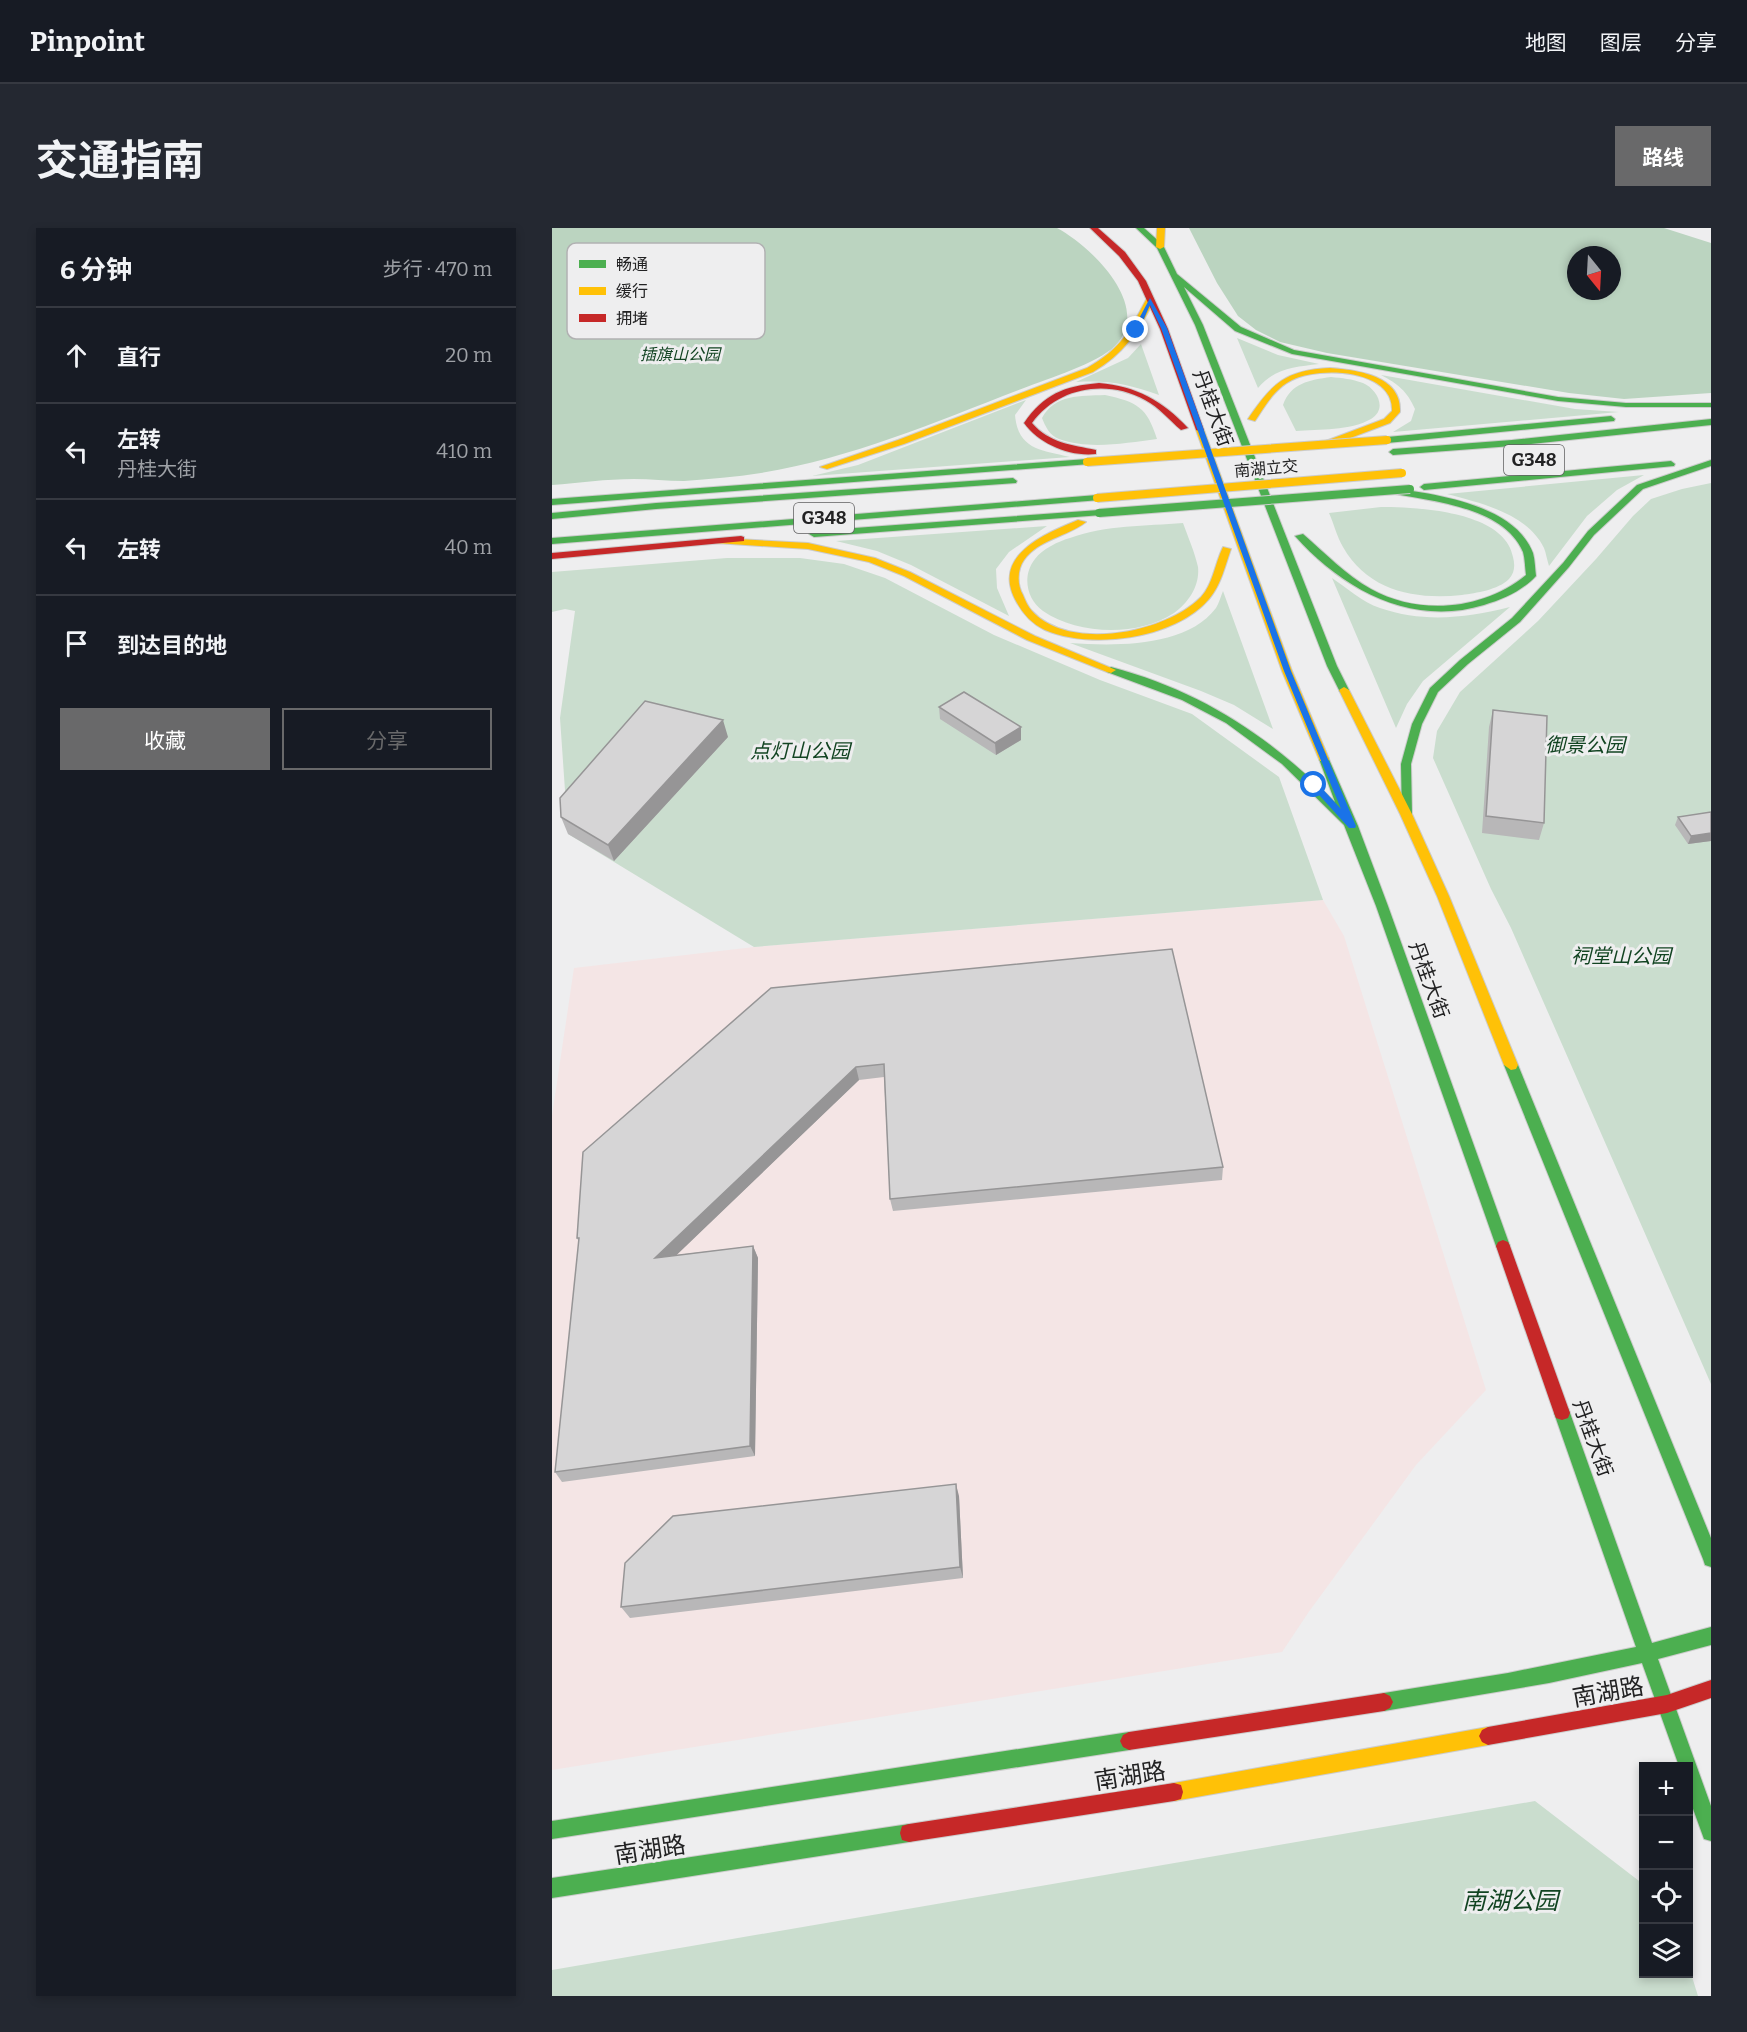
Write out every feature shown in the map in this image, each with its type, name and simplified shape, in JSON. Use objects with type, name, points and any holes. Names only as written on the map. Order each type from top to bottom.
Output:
[{"type":"main road","name":"丹桂大街","points":[[1094,228],[1122,254],[1142,281],[1158,316],[1287,671],[1352,826],[1711,1832]]},
{"type":"main road","name":"丹桂大街","points":[[1140,228],[1160,247],[1199,325],[1332,666],[1406,814],[1448,907],[1711,1559]]},
{"type":"main road","points":[[1160,247],[1161,228]]},
{"type":"main road","points":[[1175,276],[1238,328],[1292,352],[1570,400],[1670,407],[1711,406]]},
{"type":"main road","points":[[1186,297],[1215,327]]},
{"type":"main road","points":[[708,489],[813,469],[888,447],[1088,369],[1125,347],[1150,300]]},
{"type":"main road","points":[[1158,316],[1152,337],[1168,382]]},
{"type":"main road","points":[[1257,429],[1278,384],[1294,375],[1321,370],[1365,375],[1383,385],[1395,398],[1396,412],[1387,421],[1326,444]]},
{"type":"main road","points":[[1131,459],[1050,442],[1034,434],[1028,423],[1031,413],[1055,394],[1099,388],[1125,391],[1146,398],[1184,428]]},
{"type":"main road","points":[[1244,398],[1312,567]]},
{"type":"main road","points":[[1176,405],[1214,516]]},
{"type":"main road","points":[[552,502],[708,489],[1088,469],[1131,459],[1326,444],[1390,446],[1711,406]]},
{"type":"main road","name":"G348","points":[[1390,446],[1648,430],[1711,422]]},
{"type":"main road","name":"南湖立交","points":[[1088,469],[1390,446]]},
{"type":"main road","points":[[552,556],[720,541],[1410,489],[1711,461]]},
{"type":"main road","points":[[1406,814],[1406,764],[1417,724],[1434,690],[1464,662],[1516,620],[1614,508],[1640,487],[1711,461]]},
{"type":"main road","name":"G348","points":[[552,516],[1088,469]]},
{"type":"main road","name":"南湖立交","points":[[552,541],[1408,473]]},
{"type":"main road","points":[[1295,525],[1344,573],[1370,592],[1398,602],[1431,607],[1456,607],[1486,602],[1515,591],[1531,576],[1532,559],[1525,544],[1511,529],[1490,516],[1446,502],[1388,490]]},
{"type":"main road","points":[[1099,513],[1046,538],[1025,553],[1013,570],[1014,589],[1021,605],[1031,617],[1054,630],[1092,636],[1127,636],[1165,627],[1188,614],[1204,599],[1216,578],[1224,544],[1233,571]]},
{"type":"main road","points":[[720,541],[802,543],[849,553],[895,568],[999,623],[1060,651],[1160,687],[1209,708],[1245,729],[1281,756],[1314,785],[1352,826]]},
{"type":"main road","points":[[1274,678],[1312,729]]},
{"type":"main road","points":[[1353,679],[1360,720]]},
{"type":"main road","name":"南湖路","points":[[552,1830],[1520,1681],[1649,1654],[1711,1636]]},
{"type":"main road","name":"南湖路","points":[[552,1888],[1133,1799],[1667,1704],[1711,1689]]},
{"type":"shaded area","points":[[1323,900],[1344,936],[1486,1390],[1416,1465],[1282,1652],[552,1770],[552,1116],[574,968],[754,947]]},
{"type":"green space","name":"插旗山公园","points":[[552,228],[1057,228],[1101,263],[1123,296],[1127,314],[1125,330],[1115,346],[1097,358],[1058,375],[862,448],[795,466],[722,478],[684,481],[624,479],[552,485]]},
{"type":"green space","points":[[1189,228],[1664,228],[1711,243],[1711,393],[1624,399],[1569,393],[1327,353],[1280,342],[1256,330],[1238,316],[1217,283]]},
{"type":"green space","points":[[1237,338],[1278,355],[1319,364],[1278,372],[1258,388]]},
{"type":"green space","points":[[1141,344],[1159,395],[1118,384],[1076,382],[1128,358]]},
{"type":"green space","points":[[1381,375],[1575,409],[1619,412],[1393,432],[1411,421],[1415,409],[1409,397],[1401,389]]},
{"type":"green space","points":[[1331,377],[1363,383],[1373,390],[1380,405],[1376,415],[1354,426],[1296,431],[1283,405],[1286,398],[1302,384]]},
{"type":"green space","points":[[1105,395],[1125,400],[1145,413],[1157,439],[1108,445],[1083,444],[1059,439],[1053,436],[1046,427],[1042,418],[1047,410],[1061,400],[1078,396]]},
{"type":"green space","points":[[1026,400],[1015,415],[1017,427],[1026,442],[1041,450],[1070,457],[812,476],[858,465]]},
{"type":"green space","points":[[1644,475],[1617,490],[1587,516],[1549,566],[1544,548],[1536,536],[1515,518],[1474,501],[1447,494]]},
{"type":"green space","points":[[1711,483],[1711,1384],[1511,928],[1491,889],[1433,758],[1437,731],[1460,692],[1538,621],[1633,516],[1651,499]]},
{"type":"green space","points":[[1381,507],[1416,508],[1458,515],[1477,521],[1494,530],[1507,542],[1514,560],[1512,574],[1499,586],[1462,595],[1410,594],[1379,583],[1353,562],[1341,543],[1329,513]]},
{"type":"green space","points":[[1183,523],[1198,567],[1197,581],[1184,604],[1174,613],[1159,621],[1126,629],[1090,629],[1057,619],[1043,611],[1033,600],[1028,587],[1028,572],[1035,559],[1056,543],[1098,531]]},
{"type":"green space","points":[[1047,526],[1009,552],[996,569],[997,588],[1009,616],[911,565],[877,551],[836,541]]},
{"type":"green space","name":"点灯山公园","points":[[727,558],[800,558],[844,564],[885,578],[994,635],[1100,680],[1192,714],[1279,777],[1323,900],[754,947],[568,834],[560,718],[575,611],[565,609],[552,612],[552,572]]},
{"type":"green space","points":[[1332,578],[1373,605],[1413,616],[1461,616],[1510,607],[1423,681],[1407,704],[1396,728]]},
{"type":"green space","points":[[1223,591],[1273,729],[1234,705],[1201,691],[1070,643],[1148,642],[1187,631],[1203,621],[1216,608]]},
{"type":"green space","name":"南湖公园","points":[[1535,1801],[1639,1881],[1639,1978],[1692,1978],[1698,1996],[552,1996],[552,1970]]},
{"type":"building","points":[[964,692],[1021,727],[995,743],[939,707]]},
{"type":"building","points":[[645,701],[723,720],[608,845],[561,817],[560,798]]},
{"type":"building","points":[[1493,710],[1547,716],[1544,823],[1486,816]]},
{"type":"building","points":[[1711,812],[1711,833],[1691,836],[1678,817]]},
{"type":"building","points":[[1172,949],[1223,1167],[890,1199],[884,1064],[856,1067],[655,1258],[753,1246],[750,1446],[555,1472],[579,1238],[577,1238],[583,1152],[771,988]]},
{"type":"building","points":[[956,1484],[960,1567],[621,1607],[625,1563],[673,1516]]},
{"type":"traffic: fast","points":[[1140,228],[1160,247],[1199,325],[1332,666],[1344,690]]},
{"type":"traffic: fast","points":[[1175,276],[1238,329],[1292,352],[1558,399],[1626,405],[1711,405]]},
{"type":"traffic: fast","points":[[1387,440],[1611,419]]},
{"type":"traffic: fast","points":[[1393,452],[1512,443],[1711,422]]},
{"type":"traffic: fast","points":[[552,502],[1087,462]]},
{"type":"traffic: fast","points":[[1406,814],[1406,764],[1417,724],[1434,690],[1464,662],[1516,620],[1566,565],[1591,533],[1640,487],[1711,463]]},
{"type":"traffic: fast","points":[[1424,487],[1671,464]]},
{"type":"traffic: fast","points":[[552,516],[656,506],[1013,481]]},
{"type":"traffic: fast","points":[[1099,513],[1410,489]]},
{"type":"traffic: fast","points":[[1300,536],[1368,591],[1408,605],[1430,608],[1475,605],[1515,589],[1531,576],[1528,553],[1517,535],[1500,521],[1455,503],[1387,490]]},
{"type":"traffic: fast","points":[[552,541],[1097,498]]},
{"type":"traffic: fast","points":[[814,534],[1099,513]]},
{"type":"traffic: fast","points":[[1111,670],[1186,697],[1249,733],[1286,762],[1352,826]]},
{"type":"traffic: fast","points":[[1324,759],[1382,906],[1503,1246]]},
{"type":"traffic: fast","points":[[1511,1065],[1711,1559]]},
{"type":"traffic: fast","points":[[1562,1413],[1711,1832]]},
{"type":"traffic: fast","points":[[1384,1702],[1590,1666],[1711,1636]]},
{"type":"traffic: fast","points":[[552,1830],[1129,1741]]},
{"type":"traffic: fast","points":[[552,1888],[909,1833]]},
{"type":"traffic: slow","points":[[1160,247],[1161,228]]},
{"type":"traffic: slow","points":[[824,467],[901,442],[1090,370],[1112,356],[1127,341],[1150,300]]},
{"type":"traffic: slow","points":[[1252,419],[1277,386],[1300,374],[1330,370],[1347,372],[1377,380],[1388,388],[1395,398],[1396,412],[1387,421],[1326,444]]},
{"type":"traffic: slow","points":[[1200,430],[1287,671],[1324,759]]},
{"type":"traffic: slow","points":[[1087,462],[1387,440]]},
{"type":"traffic: slow","points":[[1097,498],[1402,473]]},
{"type":"traffic: slow","points":[[1081,522],[1035,545],[1022,557],[1017,565],[1014,578],[1016,592],[1028,613],[1048,627],[1074,635],[1103,637],[1133,634],[1161,626],[1186,614],[1204,599],[1212,588],[1226,549]]},
{"type":"traffic: slow","points":[[719,541],[808,546],[872,560],[907,574],[1031,638],[1111,670]]},
{"type":"traffic: slow","points":[[1344,690],[1406,814],[1443,896],[1511,1065]]},
{"type":"traffic: slow","points":[[1174,1792],[1488,1736]]},
{"type":"traffic: jam","points":[[1094,228],[1122,254],[1142,281],[1164,329],[1200,430]]},
{"type":"traffic: jam","points":[[1093,452],[1065,447],[1049,441],[1028,423],[1038,409],[1050,399],[1082,387],[1099,386],[1133,391],[1148,398],[1184,428]]},
{"type":"traffic: jam","points":[[552,556],[741,539]]},
{"type":"traffic: jam","points":[[1503,1246],[1562,1413]]},
{"type":"traffic: jam","points":[[1488,1736],[1667,1704],[1711,1689]]},
{"type":"traffic: jam","points":[[1129,1741],[1384,1702]]},
{"type":"traffic: jam","points":[[909,1833],[1174,1792]]},
{"type":"route","points":[[1136,330],[1150,300],[1164,328],[1287,671],[1352,826],[1314,785]]},
{"type":"park label","name":"御景公园","points":[[1585,745]]},
{"type":"park label","name":"祠堂山公园","points":[[1621,956]]}]
